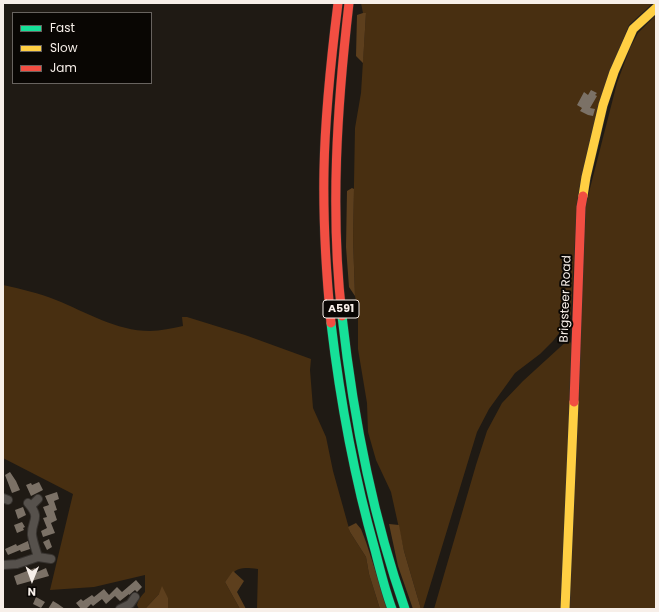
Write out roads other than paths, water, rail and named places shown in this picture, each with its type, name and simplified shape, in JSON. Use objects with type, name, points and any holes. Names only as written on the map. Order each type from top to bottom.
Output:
[{"type":"main road","name":"A591","points":[[338,3],[325,128],[324,224],[328,294],[333,348],[346,432],[364,512],[392,609]]},
{"type":"main road","name":"A591","points":[[349,3],[340,75],[336,170],[336,234],[342,323],[353,403],[370,490],[405,609]]},
{"type":"main road","name":"Brigsteer Road","points":[[565,609],[581,207],[586,177],[610,84],[633,29],[656,8]]},
{"type":"street","points":[[38,499],[30,505],[34,509],[36,517],[32,536],[38,557]]},
{"type":"street","points":[[3,565],[17,564],[38,557],[51,559]]},
{"type":"street","points":[[120,609],[130,604],[135,597]]}]
